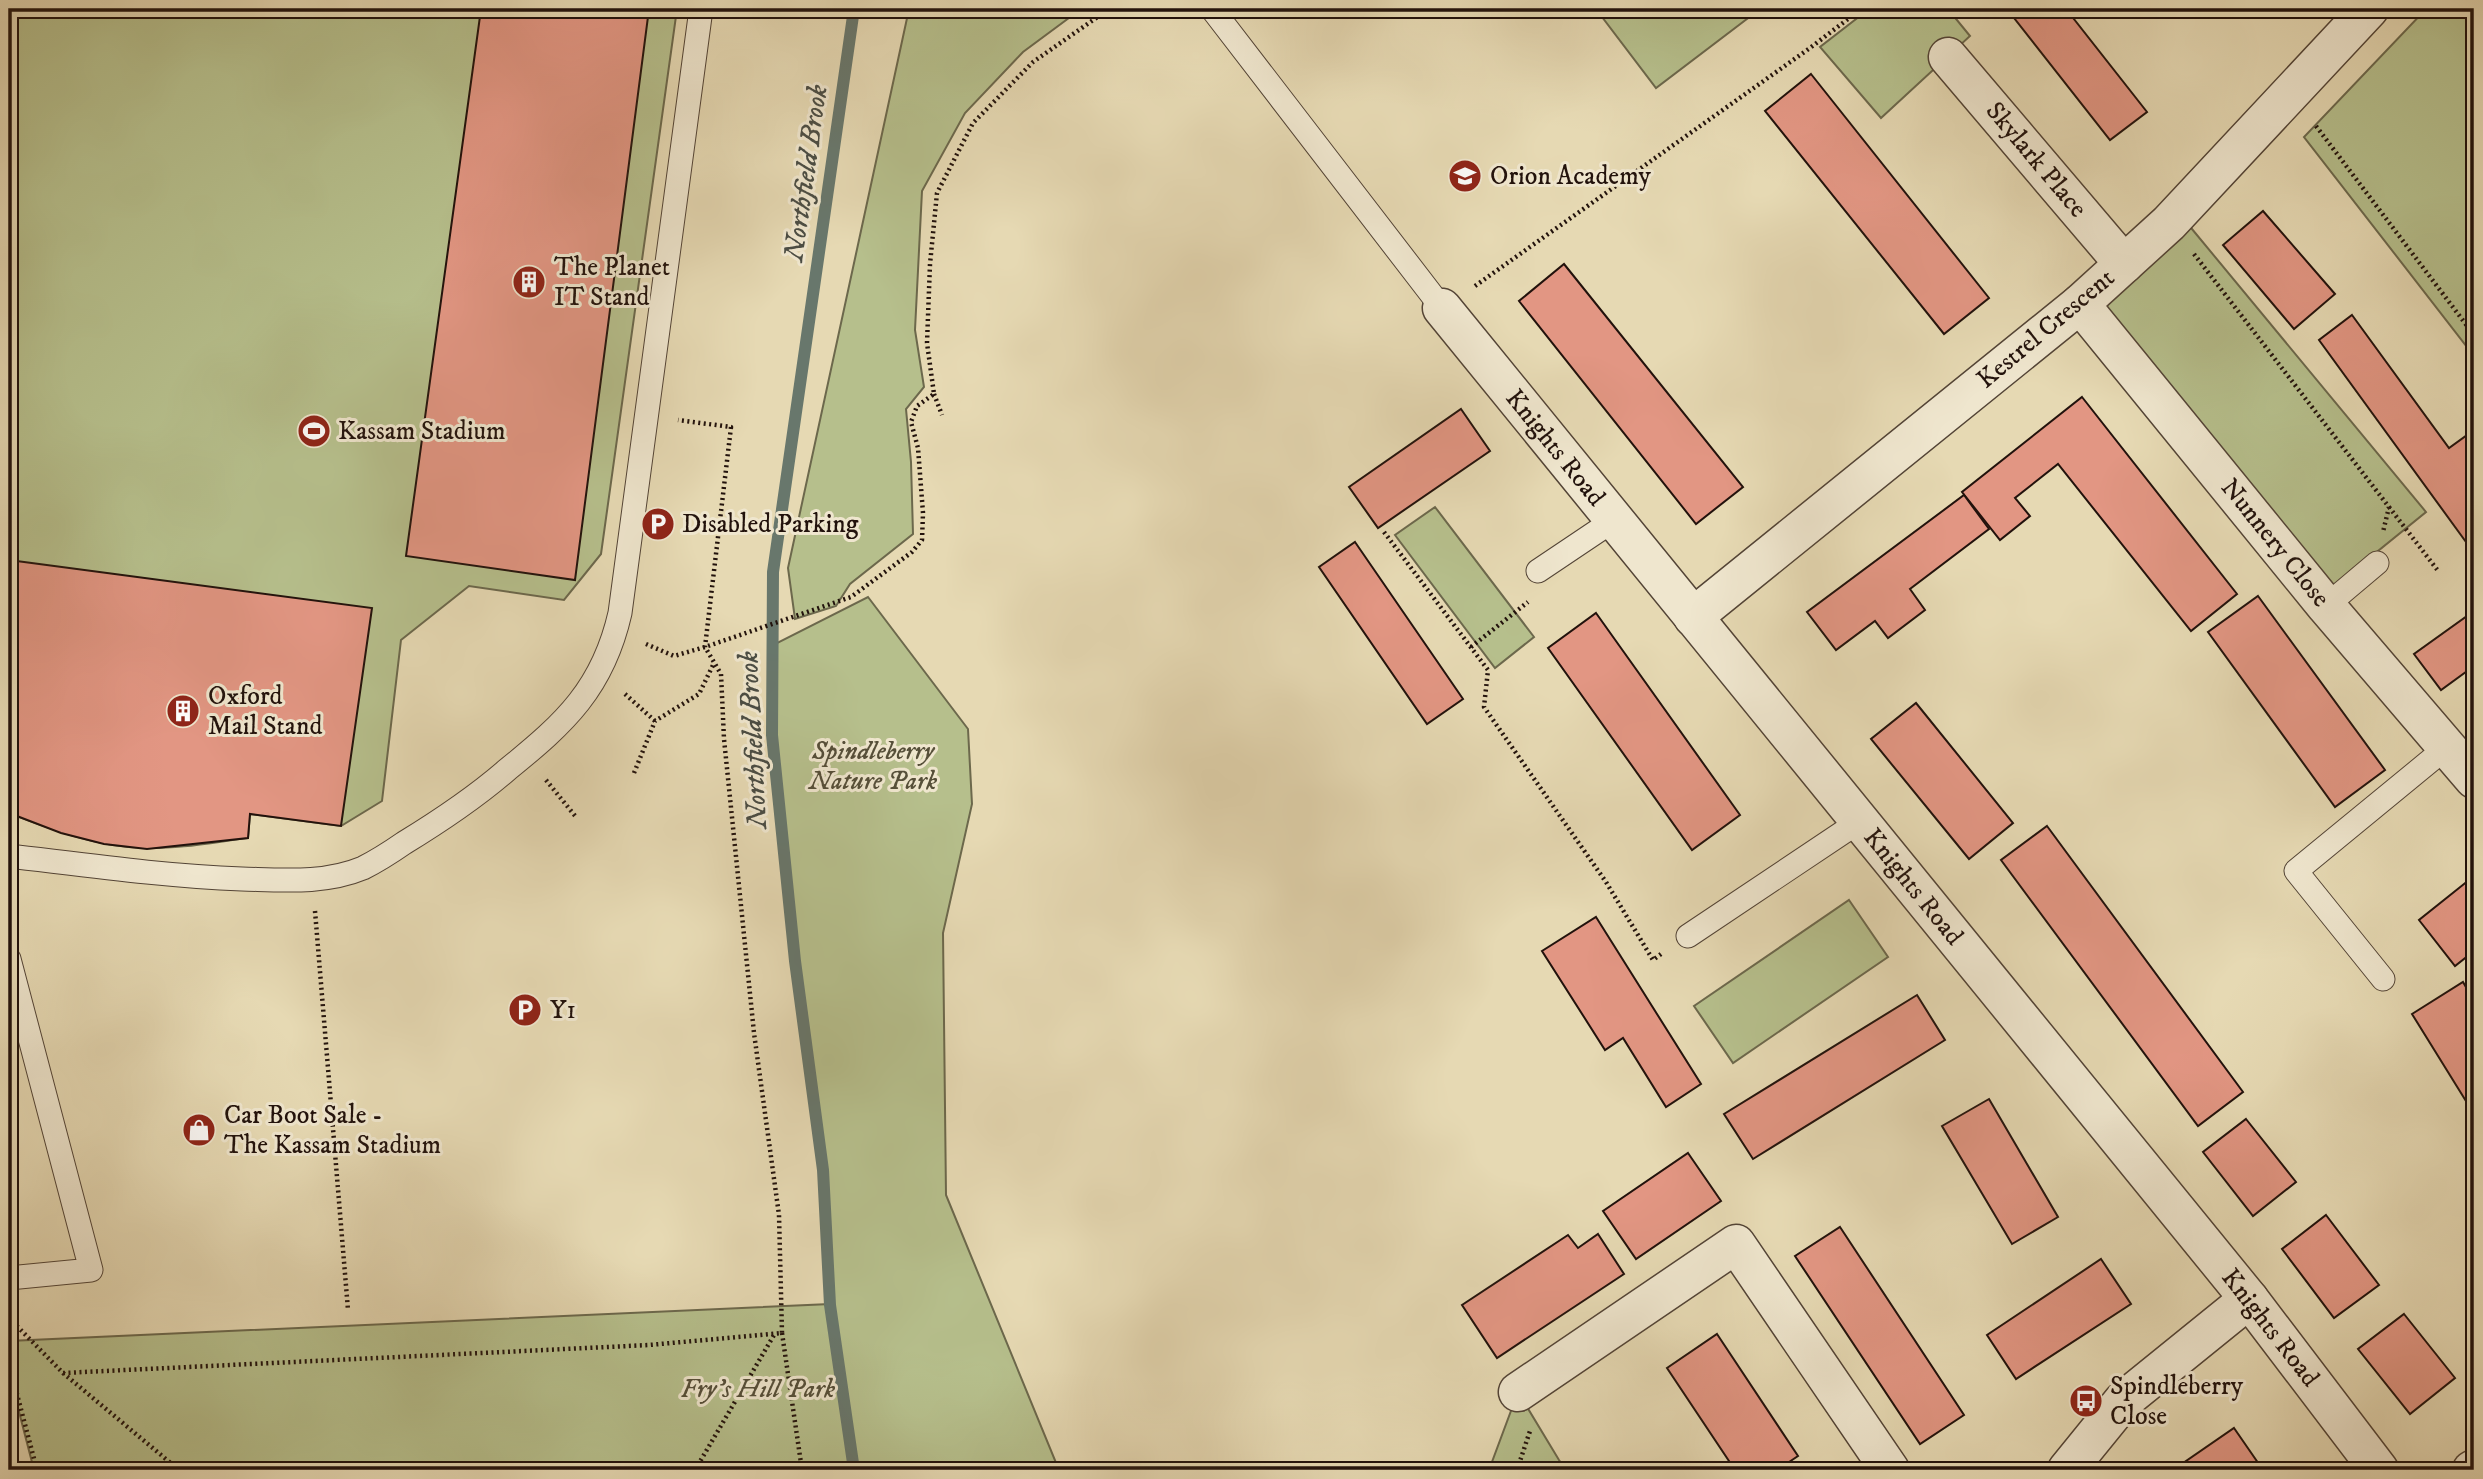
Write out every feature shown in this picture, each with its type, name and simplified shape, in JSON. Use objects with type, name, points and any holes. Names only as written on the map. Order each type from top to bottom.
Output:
[{"type":"street","name":"Kestrel Crescent","points":[[1693,617],[2080,304],[2169,223],[2370,9]]},
{"type":"street","name":"Skylark Place","points":[[1948,57],[2124,264]]},
{"type":"street","name":"Nunnery Close","points":[[2080,304],[2326,606],[2474,779]]},
{"type":"street","name":"Knights Road","points":[[1442,308],[2249,1299],[2379,1470]]},
{"type":"street","points":[[1518,1392],[1736,1244],[1890,1470]]},
{"type":"street","points":[[2067,1470],[2123,1401],[2249,1299]]},
{"type":"lane","points":[[9,856],[203,877],[312,879],[353,871],[379,859],[459,807],[526,755],[565,720],[586,694],[599,671],[614,636],[620,613],[701,9]]},
{"type":"lane","points":[[1213,9],[1442,308]]},
{"type":"lane","points":[[1538,571],[1614,520]]},
{"type":"lane","points":[[2326,606],[2377,563]]},
{"type":"lane","points":[[2383,979],[2296,871],[2447,747]]},
{"type":"lane","points":[[1688,936],[1860,821]]},
{"type":"lane","points":[[9,959],[92,1270],[9,1278]]},
{"type":"path","points":[[942,415],[934,394],[927,343],[930,264],[937,193],[973,123],[1033,62],[1109,9]]},
{"type":"path","points":[[1442,308],[1810,48],[1861,9]]},
{"type":"path","points":[[2291,93],[2474,335]]},
{"type":"path","points":[[2169,223],[2439,572]]},
{"type":"path","points":[[638,642],[674,656],[705,647],[851,597],[912,552],[922,540],[923,513],[918,448],[911,422],[917,406],[934,394]]},
{"type":"path","points":[[646,417],[731,427],[705,647],[721,674],[724,739],[754,1033],[779,1215],[782,1333],[802,1470]]},
{"type":"path","points":[[2377,563],[2389,506]]},
{"type":"path","points":[[1384,532],[1488,670],[1484,707],[1606,882],[1653,960],[1688,936]]},
{"type":"path","points":[[1471,647],[1538,594],[1538,571]]},
{"type":"path","points":[[634,772],[656,721],[699,694],[714,662]]},
{"type":"path","points":[[526,755],[576,817]]},
{"type":"path","points":[[312,879],[348,1310]]},
{"type":"path","points":[[9,1318],[63,1373],[179,1470]]},
{"type":"path","points":[[63,1373],[649,1345],[782,1333]]},
{"type":"path","points":[[695,1470],[775,1334]]},
{"type":"path","points":[[9,1344],[12,1375],[37,1470]]},
{"type":"green space","name":"Kassam Stadium","points":[[9,9],[677,9],[601,554],[564,600],[469,586],[401,640],[382,801],[341,826],[250,814],[248,838],[145,848],[92,841],[9,813]]},
{"type":"green space","points":[[909,9],[1081,9],[1023,52],[965,113],[922,191],[915,330],[924,387],[906,409],[913,534],[850,584],[836,606],[795,619],[788,568]]},
{"type":"green space","points":[[1596,9],[1760,9],[1656,88]]},
{"type":"green space","points":[[1869,9],[1948,9],[1970,36],[1881,118],[1820,47]]},
{"type":"green space","points":[[2426,9],[2474,9],[2474,356],[2304,137]]},
{"type":"green space","points":[[2187,223],[2426,512],[2331,589],[2094,305]]},
{"type":"green space","points":[[1435,507],[1534,637],[1495,668],[1395,535]]},
{"type":"green space","points":[[868,597],[968,729],[972,804],[943,933],[946,1195],[1059,1470],[34,1470],[9,1373],[9,1341],[830,1304],[823,1170],[795,961],[772,735],[773,645]]},
{"type":"green space","points":[[1849,900],[1888,957],[1733,1063],[1694,1006]]},
{"type":"green space","points":[[1518,1392],[1559,1460],[1566,1470],[1489,1470]]},
{"type":"building","name":"The Planet IT Stand","points":[[481,9],[649,9],[575,580],[406,556]]},
{"type":"building","points":[[2007,9],[2066,9],[2147,112],[2110,140]]},
{"type":"building","points":[[1811,74],[1989,298],[1944,334],[1765,111]]},
{"type":"building","points":[[2263,211],[2335,294],[2294,329],[2223,245]]},
{"type":"building","points":[[1564,264],[1743,487],[1696,524],[1519,301]]},
{"type":"building","points":[[2352,315],[2449,448],[2474,430],[2474,553],[2319,340]]},
{"type":"building","points":[[2082,397],[2237,594],[2191,631],[2058,464],[2015,498],[2030,516],[2000,540],[1962,492]]},
{"type":"building","points":[[1461,409],[1490,451],[1378,528],[1349,487]]},
{"type":"building","points":[[1964,495],[1989,529],[1910,589],[1925,610],[1888,638],[1875,621],[1836,650],[1807,612]]},
{"type":"building","points":[[1355,542],[1463,699],[1427,724],[1319,567]]},
{"type":"building","name":"Oxford Mail Stand","points":[[9,560],[372,608],[341,826],[250,814],[248,838],[147,849],[104,844],[61,833],[9,813]]},
{"type":"building","points":[[2258,596],[2385,770],[2335,807],[2208,632]]},
{"type":"building","points":[[2474,611],[2474,666],[2441,690],[2414,654]]},
{"type":"building","points":[[1596,613],[1740,815],[1692,850],[1548,648]]},
{"type":"building","points":[[1916,703],[2013,823],[1969,859],[1871,739]]},
{"type":"building","points":[[2047,826],[2243,1092],[2198,1126],[2001,860]]},
{"type":"building","points":[[2474,876],[2474,951],[2455,966],[2419,920]]},
{"type":"building","points":[[1596,917],[1701,1084],[1666,1107],[1623,1038],[1605,1050],[1542,951]]},
{"type":"building","points":[[2463,982],[2474,1001],[2474,1114],[2412,1014]]},
{"type":"building","points":[[1917,995],[1945,1040],[1753,1159],[1724,1114]]},
{"type":"building","points":[[1989,1099],[2058,1217],[2012,1244],[1942,1126]]},
{"type":"building","points":[[2246,1119],[2296,1182],[2253,1216],[2203,1152]]},
{"type":"building","points":[[1688,1153],[1721,1201],[1636,1259],[1603,1211]]},
{"type":"building","points":[[2326,1215],[2379,1285],[2334,1318],[2282,1249]]},
{"type":"building","points":[[1840,1227],[1964,1415],[1920,1444],[1795,1256]]},
{"type":"building","points":[[1598,1234],[1624,1274],[1497,1358],[1462,1305],[1568,1235],[1578,1248]]},
{"type":"building","points":[[2101,1259],[2131,1304],[2016,1379],[1987,1335]]},
{"type":"building","points":[[2404,1314],[2455,1378],[2410,1414],[2358,1349]]},
{"type":"building","points":[[1717,1334],[1798,1456],[1777,1470],[1735,1470],[1667,1368]]},
{"type":"building","points":[[2234,1428],[2263,1470],[2173,1470]]},
{"type":"waterway","name":"Northfield Brook","points":[[854,9],[773,572],[772,735],[795,961],[823,1170],[830,1305],[854,1470]]},
{"type":"place","name":"Orion Academy","points":[[1465,176]]},
{"type":"place","name":"The Planet IT Stand","points":[[529,282]]},
{"type":"place","name":"Kassam Stadium","points":[[314,431]]},
{"type":"place","name":"Disabled Parking","points":[[658,524]]},
{"type":"place","name":"Oxford Mail Stand","points":[[183,711]]},
{"type":"place","name":"Y1","points":[[525,1010]]},
{"type":"place","name":"Car Boot Sale - The Kassam Stadium","points":[[199,1130]]},
{"type":"place","name":"Spindleberry Close","points":[[2086,1401]]},
{"type":"park label","name":"Spindleberry Nature Park","points":[[873,766]]},
{"type":"park label","name":"Fry's Hill Park","points":[[758,1389]]}]
